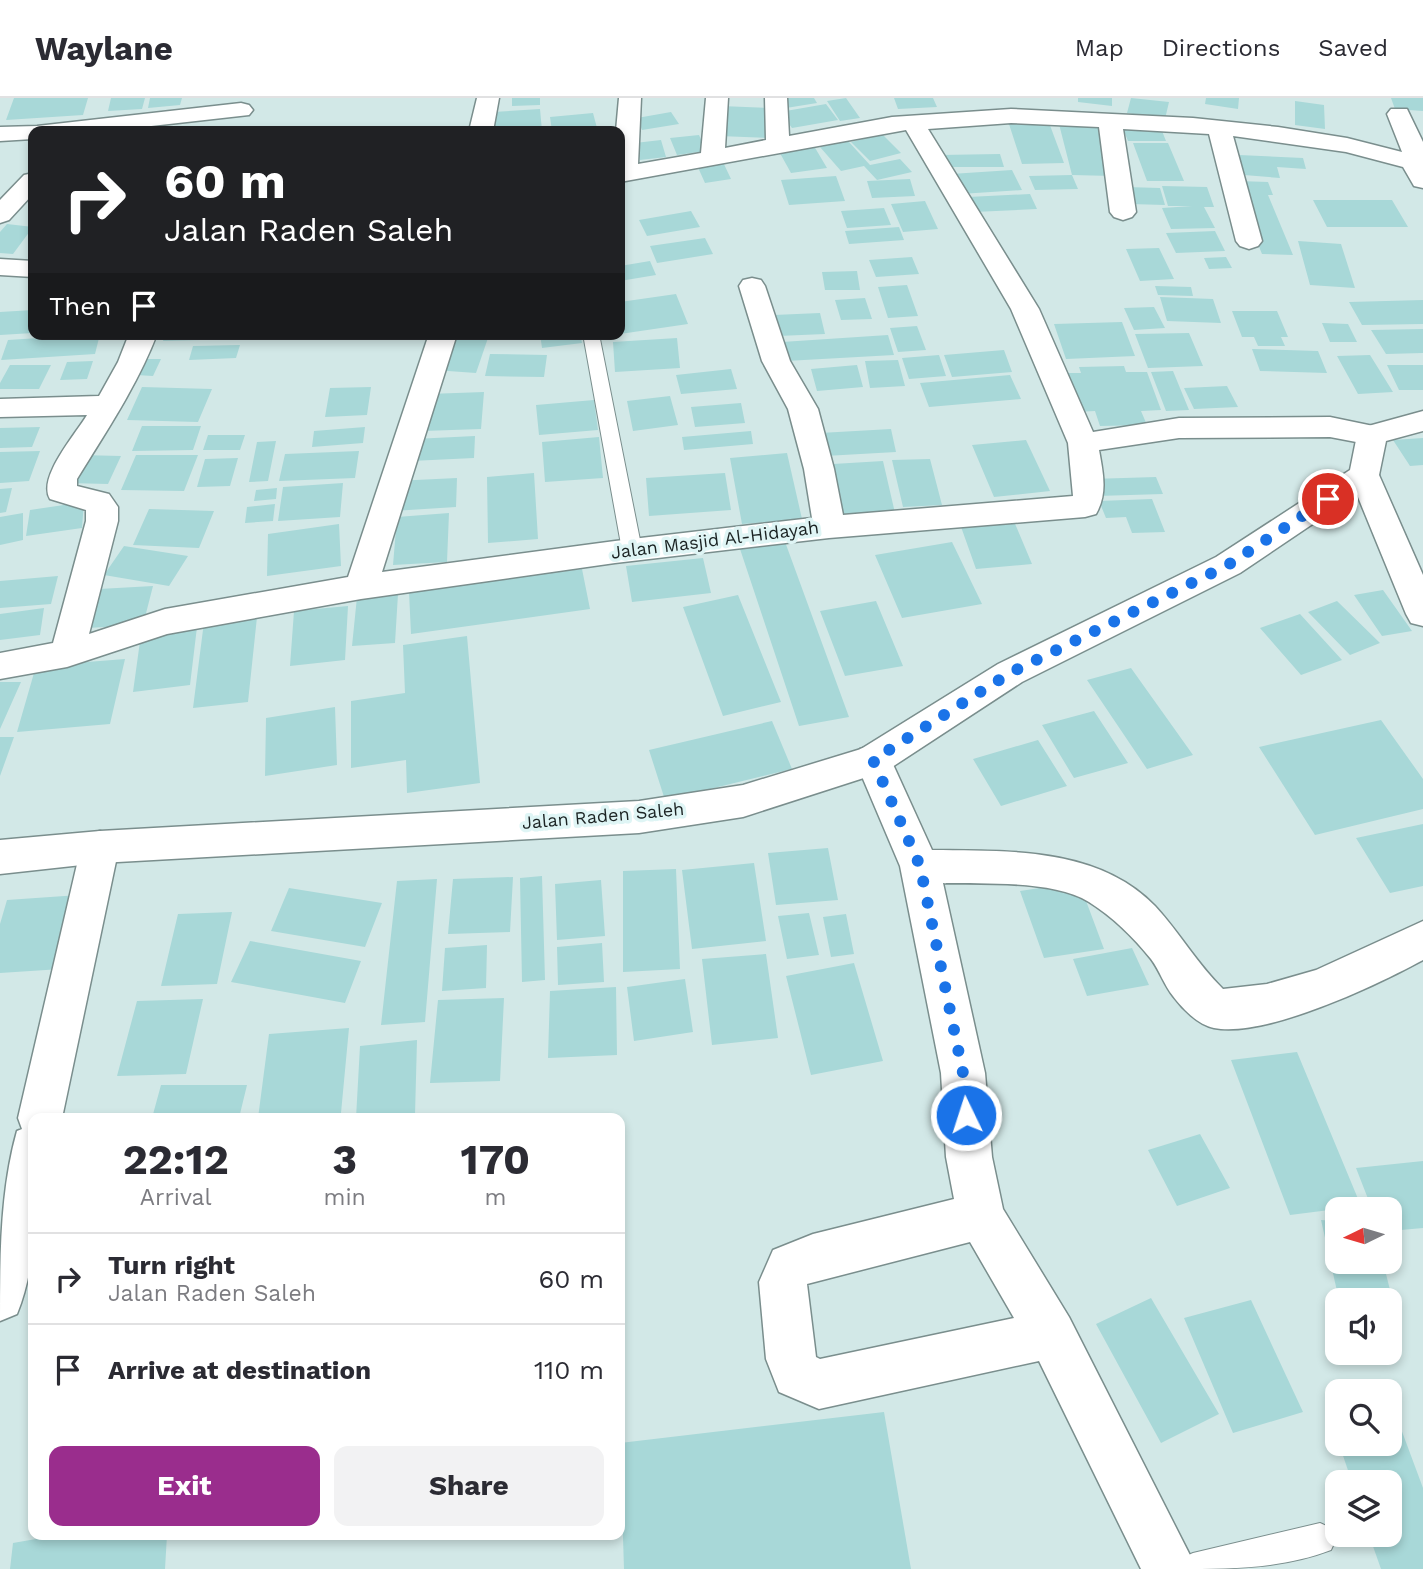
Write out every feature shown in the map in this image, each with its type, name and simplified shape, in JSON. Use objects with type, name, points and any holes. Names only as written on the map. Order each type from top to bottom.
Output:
[{"type":"street","points":[[482,126],[488,98]]},
{"type":"street","points":[[625,146],[630,98]]},
{"type":"street","points":[[713,156],[716,98]]},
{"type":"street","points":[[776,98],[778,144]]},
{"type":"street","points":[[91,126],[241,110]]},
{"type":"street","points":[[1399,114],[1414,149],[1418,172]]},
{"type":"street","points":[[625,174],[899,117],[1011,116],[1110,121],[1195,116],[1220,130],[1278,134],[1347,145],[1418,172]]},
{"type":"street","points":[[899,117],[1025,309],[1083,443],[1180,428],[1330,427],[1372,435],[1423,421]]},
{"type":"street","points":[[1110,121],[1123,212]]},
{"type":"street","points":[[1220,130],[1249,241]]},
{"type":"street","points":[[0,134],[28,132]]},
{"type":"street","points":[[0,215],[28,185]]},
{"type":"street","points":[[0,267],[28,269]]},
{"type":"street","points":[[752,286],[776,361],[803,409],[819,469],[829,527]]},
{"type":"street","points":[[67,654],[102,522],[102,507],[98,502],[61,492],[62,479],[108,405],[132,362],[141,340]]},
{"type":"street","points":[[361,587],[441,340]]},
{"type":"street","points":[[0,408],[108,405]]},
{"type":"street","points":[[1372,435],[1364,475],[1423,614]]},
{"type":"street","name":"Jalan Masjid Al-Hidayah","points":[[0,666],[67,654],[165,622],[361,587],[632,550],[829,527],[1086,506],[1091,491],[1087,483],[1083,443]]},
{"type":"street","name":"Jalan Raden Saleh","points":[[0,857],[100,847],[639,817],[743,801],[873,760],[1010,673],[1228,565],[1364,475]]},
{"type":"street","points":[[873,760],[920,866],[963,1073],[969,1157],[981,1216],[1005,1260],[1052,1334],[1170,1569]]},
{"type":"street","points":[[41,1113],[100,847]]},
{"type":"street","points":[[920,866],[1010,868],[1059,874],[1101,888],[1138,916],[1167,948],[1187,982],[1214,1009],[1239,1009],[1320,987],[1368,968],[1423,939]]},
{"type":"street","points":[[0,1297],[28,1170]]},
{"type":"street","points":[[981,1216],[813,1258],[790,1267],[783,1282],[791,1359],[797,1374],[819,1384],[1052,1334]]},
{"type":"lane","points":[[592,340],[632,550]]},
{"type":"lane","points":[[1193,1569],[1320,1539]]},
{"type":"building","points":[[14,98],[88,98],[83,115],[6,120]]},
{"type":"building","points":[[111,98],[145,98],[142,109],[108,111]]},
{"type":"building","points":[[150,98],[182,98],[180,105],[148,108]]},
{"type":"building","points":[[512,98],[540,98],[540,105],[512,106]]},
{"type":"building","points":[[785,98],[814,98],[817,103],[786,108]]},
{"type":"building","points":[[846,98],[860,118],[840,121],[827,101]]},
{"type":"building","points":[[894,98],[933,98],[937,107],[898,109]]},
{"type":"building","points":[[1078,98],[1112,98],[1112,106],[1078,102]]},
{"type":"building","points":[[1131,98],[1169,102],[1165,119],[1127,113]]},
{"type":"building","points":[[1206,98],[1239,98],[1238,109],[1205,104]]},
{"type":"building","points":[[1391,98],[1423,98],[1423,111],[1395,109]]},
{"type":"building","points":[[1295,101],[1324,105],[1325,129],[1295,125]]},
{"type":"building","points":[[826,104],[838,120],[792,128],[780,112]]},
{"type":"building","points":[[721,106],[770,108],[768,138],[719,136]]},
{"type":"building","points":[[540,109],[542,126],[494,126],[493,112]]},
{"type":"building","points":[[671,112],[679,124],[642,130],[637,118]]},
{"type":"building","points":[[593,113],[596,126],[551,126],[550,117]]},
{"type":"building","points":[[1048,120],[1064,163],[1022,164],[1008,121]]},
{"type":"building","points":[[1059,124],[1098,124],[1113,176],[1072,175]]},
{"type":"building","points":[[1122,126],[1160,126],[1166,141],[1128,141]]},
{"type":"building","points":[[882,134],[901,153],[870,161],[851,142]]},
{"type":"building","points":[[699,135],[706,151],[677,155],[670,138]]},
{"type":"building","points":[[661,140],[666,157],[640,160],[635,143]]},
{"type":"building","points":[[811,141],[827,168],[791,173],[776,146]]},
{"type":"building","points":[[848,141],[870,165],[900,159],[912,172],[877,180],[864,166],[841,171],[820,147]]},
{"type":"building","points":[[1133,143],[1168,143],[1184,181],[1147,181]]},
{"type":"building","points":[[1000,154],[1004,167],[943,167],[940,155]]},
{"type":"building","points":[[1239,155],[1303,158],[1306,169],[1277,167],[1280,178],[1244,175]]},
{"type":"building","points":[[722,160],[731,179],[705,183],[696,163]]},
{"type":"building","points":[[1012,170],[1022,190],[960,194],[951,174]]},
{"type":"building","points":[[1072,175],[1078,189],[1035,190],[1029,176]]},
{"type":"building","points":[[836,176],[845,201],[789,205],[781,180]]},
{"type":"building","points":[[910,179],[915,196],[872,198],[867,181]]},
{"type":"building","points":[[1238,181],[1268,182],[1273,195],[1268,195],[1293,255],[1262,254],[1238,194]]},
{"type":"building","points":[[1162,186],[1207,187],[1214,207],[1204,207],[1215,228],[1171,229],[1162,208],[1192,206],[1168,206]]},
{"type":"building","points":[[1126,187],[1160,188],[1165,205],[1130,204]]},
{"type":"building","points":[[1030,194],[1037,209],[974,212],[968,197]]},
{"type":"building","points":[[1313,200],[1392,200],[1408,227],[1327,227]]},
{"type":"building","points":[[925,201],[938,229],[903,232],[891,204]]},
{"type":"building","points":[[884,208],[891,225],[847,228],[841,211]]},
{"type":"building","points":[[691,211],[700,227],[647,236],[639,220]]},
{"type":"building","points":[[7,224],[28,226],[28,234],[13,254],[0,253],[0,232]]},
{"type":"building","points":[[899,227],[904,240],[849,244],[845,231]]},
{"type":"building","points":[[1215,231],[1225,251],[1176,253],[1166,233]]},
{"type":"building","points":[[705,238],[713,254],[657,263],[650,246]]},
{"type":"building","points":[[1298,241],[1341,244],[1355,288],[1310,285]]},
{"type":"building","points":[[1159,248],[1174,279],[1140,281],[1126,249]]},
{"type":"building","points":[[912,257],[919,274],[876,277],[869,260]]},
{"type":"building","points":[[1226,257],[1232,268],[1209,269],[1204,258]]},
{"type":"building","points":[[650,261],[656,275],[625,280],[625,265]]},
{"type":"building","points":[[857,271],[860,290],[825,290],[822,272]]},
{"type":"building","points":[[907,285],[918,316],[888,318],[878,287]]},
{"type":"building","points":[[1155,286],[1191,287],[1193,296],[1158,295]]},
{"type":"building","points":[[676,294],[688,324],[625,333],[625,301]]},
{"type":"building","points":[[1160,297],[1213,299],[1221,323],[1167,321]]},
{"type":"building","points":[[865,298],[872,319],[841,320],[835,300]]},
{"type":"building","points":[[1423,300],[1423,324],[1362,325],[1349,302]]},
{"type":"building","points":[[1154,307],[1165,328],[1134,330],[1124,308]]},
{"type":"building","points":[[28,310],[28,333],[0,335],[0,312]]},
{"type":"building","points":[[1232,311],[1277,311],[1288,337],[1281,337],[1285,346],[1258,346],[1254,337],[1242,337]]},
{"type":"building","points":[[820,313],[825,334],[778,336],[774,315]]},
{"type":"building","points":[[1122,322],[1135,356],[1066,359],[1054,324]]},
{"type":"building","points":[[1322,323],[1348,324],[1357,342],[1330,342]]},
{"type":"building","points":[[917,326],[926,350],[898,352],[890,328]]},
{"type":"building","points":[[1423,329],[1423,353],[1386,354],[1371,330]]},
{"type":"building","points":[[1189,333],[1203,366],[1148,368],[1135,334]]},
{"type":"building","points":[[888,335],[894,355],[786,361],[782,342]]},
{"type":"building","points":[[677,338],[680,368],[615,372],[613,342]]},
{"type":"building","points":[[8,340],[98,340],[95,354],[1,360]]},
{"type":"building","points":[[446,340],[487,340],[476,373],[434,370]]},
{"type":"building","points":[[541,340],[581,340],[582,343],[542,348]]},
{"type":"building","points":[[240,345],[236,358],[189,360],[193,346]]},
{"type":"building","points":[[1252,349],[1318,351],[1327,373],[1260,371]]},
{"type":"building","points":[[1004,350],[1012,372],[952,377],[944,355]]},
{"type":"building","points":[[490,354],[547,355],[544,377],[485,376]]},
{"type":"building","points":[[939,355],[946,376],[909,379],[902,358]]},
{"type":"building","points":[[1370,355],[1393,392],[1358,394],[1337,356]]},
{"type":"building","points":[[145,359],[161,359],[153,376],[136,375]]},
{"type":"building","points":[[898,360],[905,386],[870,388],[865,361]]},
{"type":"building","points":[[93,361],[87,379],[60,380],[67,362]]},
{"type":"building","points":[[10,365],[51,365],[39,389],[0,389],[0,383]]},
{"type":"building","points":[[857,365],[863,387],[817,391],[811,369]]},
{"type":"building","points":[[1387,365],[1423,365],[1423,390],[1399,390]]},
{"type":"building","points":[[1124,366],[1126,372],[1147,372],[1161,410],[1141,411],[1147,425],[1100,426],[1095,411],[1075,412],[1063,373],[1081,373],[1079,367]]},
{"type":"building","points":[[731,369],[737,389],[681,394],[676,375]]},
{"type":"building","points":[[1173,371],[1189,410],[1166,411],[1151,372]]},
{"type":"building","points":[[1010,375],[1021,399],[929,407],[920,383]]},
{"type":"building","points":[[1227,386],[1238,407],[1194,409],[1184,388]]},
{"type":"building","points":[[142,387],[212,389],[198,422],[127,420]]},
{"type":"building","points":[[371,387],[367,415],[325,417],[330,388]]},
{"type":"building","points":[[484,392],[481,429],[423,431],[428,394]]},
{"type":"building","points":[[670,396],[678,425],[633,431],[627,401]]},
{"type":"building","points":[[594,400],[598,430],[539,435],[536,405]]},
{"type":"building","points":[[741,403],[745,423],[695,427],[691,407]]},
{"type":"building","points":[[142,426],[201,426],[193,450],[132,451]]},
{"type":"building","points":[[40,427],[32,447],[0,448],[0,428]]},
{"type":"building","points":[[365,427],[363,443],[312,447],[314,431]]},
{"type":"building","points":[[891,429],[896,452],[825,456],[820,433]]},
{"type":"building","points":[[751,431],[753,444],[684,450],[682,437]]},
{"type":"building","points":[[208,435],[245,435],[240,450],[203,450]]},
{"type":"building","points":[[475,436],[474,458],[411,461],[414,439]]},
{"type":"building","points":[[599,437],[603,478],[545,482],[542,442]]},
{"type":"building","points":[[1423,438],[1423,465],[1410,466],[1393,440]]},
{"type":"building","points":[[1026,440],[1050,491],[994,497],[972,445]]},
{"type":"building","points":[[276,441],[268,481],[249,482],[257,442]]},
{"type":"building","points":[[40,451],[29,481],[0,483],[0,452]]},
{"type":"building","points":[[359,451],[355,478],[279,481],[285,454]]},
{"type":"building","points":[[787,453],[802,519],[742,524],[730,458]]},
{"type":"building","points":[[80,455],[121,456],[108,484],[67,483]]},
{"type":"building","points":[[136,455],[198,455],[184,491],[121,490]]},
{"type":"building","points":[[238,458],[230,486],[197,487],[205,459]]},
{"type":"building","points":[[930,459],[942,505],[903,507],[892,460]]},
{"type":"building","points":[[883,461],[895,513],[843,516],[833,464]]},
{"type":"building","points":[[534,473],[538,539],[488,543],[487,477]]},
{"type":"building","points":[[725,473],[731,510],[649,516],[646,478]]},
{"type":"building","points":[[1156,477],[1163,494],[1097,496],[1091,479]]},
{"type":"building","points":[[457,478],[456,507],[393,511],[395,481]]},
{"type":"building","points":[[343,483],[340,517],[278,521],[283,487]]},
{"type":"building","points":[[12,488],[6,512],[0,513],[0,489]]},
{"type":"building","points":[[277,488],[276,499],[254,501],[256,490]]},
{"type":"building","points":[[1152,499],[1165,532],[1132,533],[1126,517],[1106,518],[1099,501]]},
{"type":"building","points":[[84,502],[82,528],[26,536],[30,510]]},
{"type":"building","points":[[275,504],[273,521],[245,523],[247,507]]},
{"type":"building","points":[[149,509],[214,511],[199,548],[133,545]]},
{"type":"building","points":[[23,513],[23,540],[0,545],[0,517]]},
{"type":"building","points":[[449,513],[447,562],[393,565],[397,517]]},
{"type":"building","points":[[1013,519],[1032,564],[976,569],[960,524]]},
{"type":"building","points":[[339,524],[341,566],[267,576],[268,534]]},
{"type":"building","points":[[784,539],[849,717],[799,726],[739,546]]},
{"type":"building","points":[[952,542],[982,604],[902,618],[875,555]]},
{"type":"building","points":[[124,546],[188,556],[169,586],[104,575]]},
{"type":"building","points":[[703,558],[711,593],[632,602],[626,566]]},
{"type":"building","points":[[582,569],[590,609],[411,634],[409,592]]},
{"type":"building","points":[[58,576],[51,604],[0,608],[0,581]]},
{"type":"building","points":[[153,586],[143,625],[87,628],[99,589]]},
{"type":"building","points":[[1383,590],[1412,631],[1382,636],[1354,595]]},
{"type":"building","points":[[398,594],[395,643],[352,646],[357,597]]},
{"type":"building","points":[[738,595],[781,702],[723,716],[683,607]]},
{"type":"building","points":[[876,601],[903,666],[845,676],[820,611]]},
{"type":"building","points":[[1337,601],[1380,643],[1350,655],[1308,612]]},
{"type":"building","points":[[348,606],[345,660],[290,666],[294,611]]},
{"type":"building","points":[[44,608],[40,635],[0,640],[0,614]]},
{"type":"building","points":[[1300,614],[1342,660],[1301,675],[1260,628]]},
{"type":"building","points":[[257,617],[248,702],[193,708],[204,622]]},
{"type":"building","points":[[197,627],[190,685],[133,692],[141,634]]},
{"type":"building","points":[[467,636],[480,783],[407,793],[406,760],[351,768],[351,701],[405,693],[403,645]]},
{"type":"building","points":[[125,659],[110,724],[17,732],[36,666]]},
{"type":"building","points":[[1131,668],[1193,755],[1147,769],[1087,680]]},
{"type":"building","points":[[0,682],[21,682],[0,729]]},
{"type":"building","points":[[335,707],[337,765],[265,776],[266,718]]},
{"type":"building","points":[[1094,711],[1128,763],[1074,778],[1042,725]]},
{"type":"building","points":[[1381,720],[1423,779],[1423,809],[1315,835],[1259,747]]},
{"type":"building","points":[[772,721],[792,769],[665,800],[649,750]]},
{"type":"building","points":[[0,737],[14,737],[0,776]]},
{"type":"building","points":[[1038,740],[1067,786],[1001,806],[973,759]]},
{"type":"building","points":[[1423,824],[1423,886],[1390,893],[1356,838]]},
{"type":"building","points":[[828,848],[838,900],[776,905],[768,853]]},
{"type":"building","points":[[754,863],[766,941],[692,949],[682,870]]},
{"type":"building","points":[[676,869],[680,969],[623,972],[623,871]]},
{"type":"building","points":[[542,876],[545,980],[522,982],[520,878]]},
{"type":"building","points":[[513,877],[510,932],[448,934],[453,879]]},
{"type":"building","points":[[437,879],[425,1022],[381,1025],[397,881]]},
{"type":"building","points":[[601,880],[605,936],[557,940],[555,884]]},
{"type":"building","points":[[1079,882],[1104,949],[1044,958],[1020,891]]},
{"type":"building","points":[[289,888],[382,903],[365,947],[271,931]]},
{"type":"building","points":[[79,895],[61,969],[0,973],[0,924],[7,900]]},
{"type":"building","points":[[232,912],[217,984],[161,986],[178,914]]},
{"type":"building","points":[[809,913],[819,955],[787,959],[778,916]]},
{"type":"building","points":[[846,914],[854,954],[831,957],[823,917]]},
{"type":"building","points":[[250,941],[361,961],[345,1003],[231,982]]},
{"type":"building","points":[[602,943],[604,982],[558,985],[557,947]]},
{"type":"building","points":[[487,945],[486,988],[442,991],[445,948]]},
{"type":"building","points":[[1132,948],[1149,985],[1087,996],[1073,959]]},
{"type":"building","points":[[766,954],[778,1038],[712,1045],[702,959]]},
{"type":"building","points":[[854,963],[883,1061],[811,1075],[786,976]]},
{"type":"building","points":[[685,979],[693,1032],[634,1041],[627,987]]},
{"type":"building","points":[[616,987],[617,1055],[548,1058],[550,991]]},
{"type":"building","points":[[504,998],[500,1081],[430,1083],[438,1000]]},
{"type":"building","points":[[203,999],[186,1074],[117,1076],[137,1001]]},
{"type":"building","points":[[349,1028],[341,1113],[259,1113],[269,1034]]},
{"type":"building","points":[[417,1040],[415,1113],[356,1113],[360,1046]]},
{"type":"building","points":[[1297,1052],[1357,1197],[1325,1197],[1325,1211],[1290,1215],[1231,1060]]},
{"type":"building","points":[[161,1085],[247,1085],[240,1113],[153,1113]]},
{"type":"building","points":[[1200,1134],[1230,1188],[1177,1206],[1148,1150]]},
{"type":"building","points":[[1423,1161],[1423,1228],[1402,1230],[1402,1197],[1367,1197],[1356,1168]]},
{"type":"building","points":[[1321,1220],[1325,1220],[1325,1238]]},
{"type":"building","points":[[1333,1274],[1386,1274],[1390,1288],[1336,1288]]},
{"type":"building","points":[[1151,1298],[1219,1414],[1161,1443],[1096,1324]]},
{"type":"building","points":[[1251,1300],[1303,1412],[1233,1433],[1184,1318]]},
{"type":"building","points":[[884,1412],[911,1569],[624,1569],[625,1442]]},
{"type":"building","points":[[1402,1432],[1423,1488],[1423,1569],[1381,1569],[1373,1547],[1402,1547],[1402,1470],[1348,1470],[1343,1456],[1402,1456]]},
{"type":"building","points":[[30,1540],[167,1540],[165,1569],[10,1569],[13,1543]]},
{"type":"route","points":[[966,1115],[963,1073],[920,866],[873,760],[1010,673],[1228,565],[1328,499]]}]
